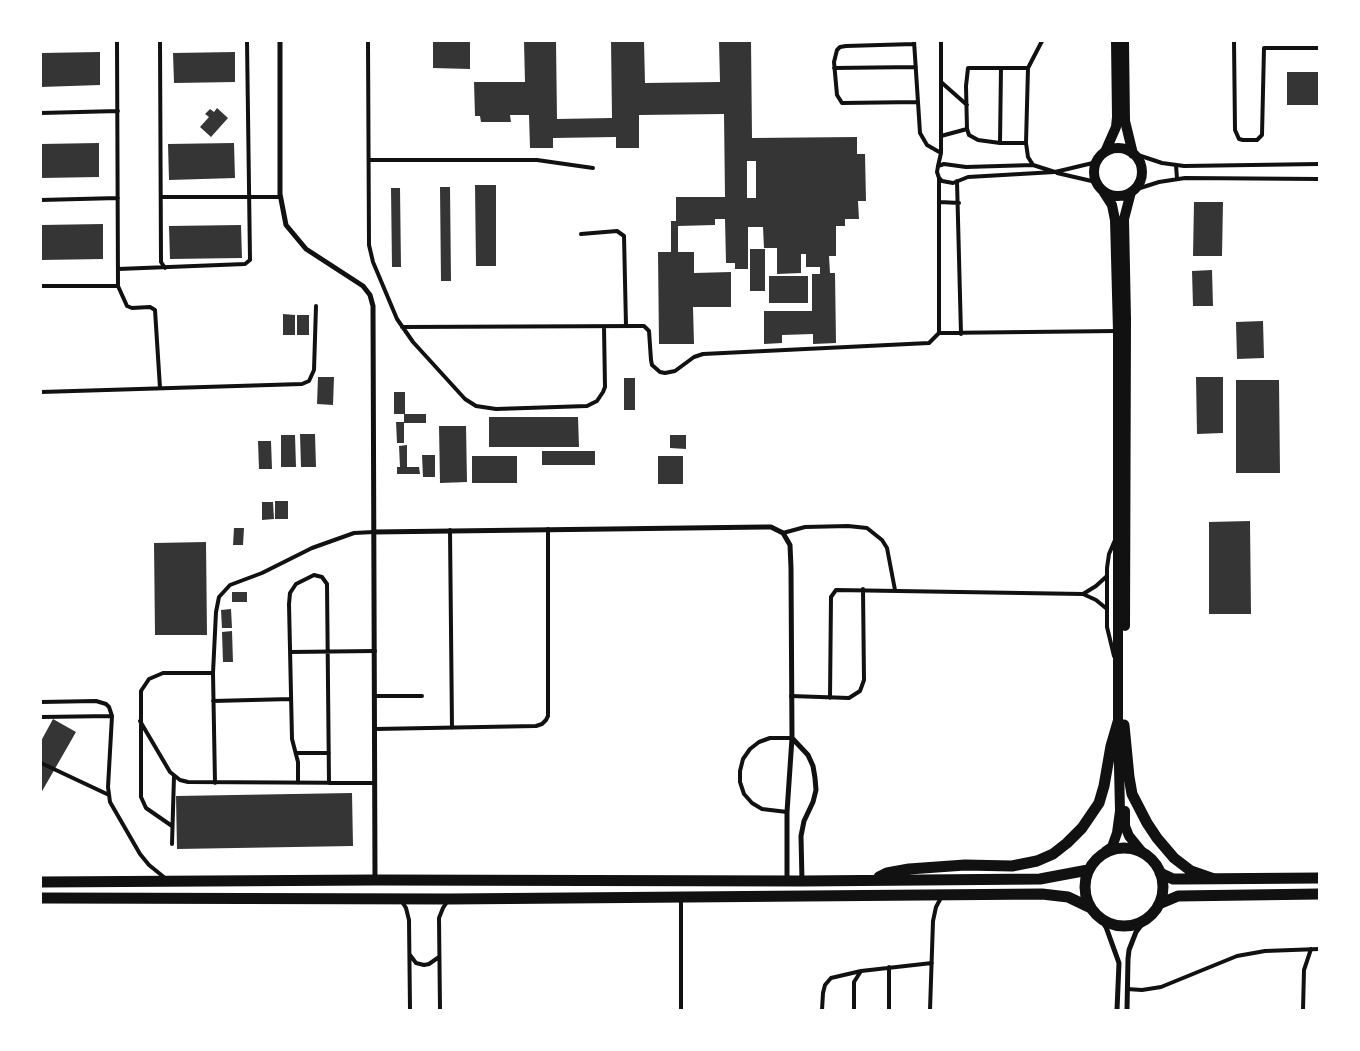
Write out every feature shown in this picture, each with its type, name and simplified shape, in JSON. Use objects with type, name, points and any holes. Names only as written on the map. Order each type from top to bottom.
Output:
[{"type":"main road","points":[[1116,41],[1116,127],[1105,152],[1095,168],[1096,182],[1112,205],[1115,220],[1118,331],[1118,665],[1121,723],[1126,826],[1129,836],[1156,865],[1160,873],[1162,889],[1158,904],[1146,920],[1125,926],[1112,924],[1100,918],[1091,908],[1085,890],[1088,870],[1094,862],[1112,847],[1117,833],[1120,810],[1121,723],[1126,319],[1124,219],[1132,191],[1140,180],[1142,172],[1134,154],[1125,121],[1124,41]]},
{"type":"main road","points":[[1105,152],[1122,149],[1134,154]]},
{"type":"main road","points":[[1103,190],[1117,196],[1132,191]]},
{"type":"main road","points":[[1121,723],[1132,794],[1147,823],[1174,858],[1192,871],[1214,879]]},
{"type":"main road","points":[[872,880],[887,873],[909,869],[965,865],[1012,866],[1037,861],[1053,854],[1082,828],[1099,803],[1111,746],[1121,723]]},
{"type":"main road","points":[[1106,851],[1121,847],[1132,848],[1142,852]]},
{"type":"main road","points":[[41,882],[1040,879],[1088,870]]},
{"type":"main road","points":[[1160,873],[1173,878],[1319,878]]},
{"type":"main road","points":[[41,898],[450,899],[1042,894],[1068,898],[1091,908]]},
{"type":"main road","points":[[1158,904],[1178,896],[1319,894]]},
{"type":"street","points":[[280,41],[281,197],[286,225],[306,249],[363,286],[372,300],[374,312],[376,880]]},
{"type":"street","points":[[374,532],[771,527],[783,533],[787,539],[790,552],[792,738],[787,812],[787,881]]},
{"type":"street","points":[[792,738],[808,755],[816,778],[813,802],[804,821],[801,836],[802,881]]},
{"type":"street","points":[[1100,918],[1106,927],[1118,963],[1118,1010]]},
{"type":"street","points":[[1127,1010],[1129,950],[1136,932],[1146,920]]},
{"type":"lane","points":[[117,41],[118,286],[127,306],[132,308],[150,307],[155,310],[160,388]]},
{"type":"lane","points":[[160,41],[161,262],[164,268]]},
{"type":"lane","points":[[118,269],[245,264],[250,260],[247,41]]},
{"type":"lane","points":[[368,41],[369,236],[371,253],[376,270],[402,327],[413,342],[465,399],[476,406],[496,409],[587,406],[601,397],[605,387],[604,327]]},
{"type":"lane","points":[[402,327],[641,326],[647,328],[650,334],[652,365],[660,372],[665,373],[675,371],[694,357],[703,354],[929,343],[939,333],[940,202],[937,172],[942,153],[941,41]]},
{"type":"lane","points":[[1033,165],[1028,157],[1026,143],[1028,68],[1042,41]]},
{"type":"lane","points":[[1234,41],[1235,130],[1239,139],[1243,140],[1257,140],[1262,135],[1264,48],[1319,48]]},
{"type":"lane","points":[[1273,41],[1273,48]]},
{"type":"lane","points":[[918,102],[842,102],[837,94],[834,68],[837,50],[840,47],[914,43],[916,67],[920,133],[928,145],[942,153]]},
{"type":"lane","points":[[834,68],[916,67]]},
{"type":"lane","points":[[1026,143],[978,140],[970,135],[967,129],[967,105],[968,68],[1028,68]]},
{"type":"lane","points":[[1000,142],[1001,68]]},
{"type":"lane","points":[[941,82],[967,105]]},
{"type":"lane","points":[[41,112],[118,111]]},
{"type":"lane","points":[[941,136],[967,129]]},
{"type":"lane","points":[[1134,154],[1176,165],[1319,164]]},
{"type":"lane","points":[[370,160],[537,160],[593,168]]},
{"type":"lane","points":[[939,178],[946,183],[953,183],[968,177],[1055,172],[1097,162]]},
{"type":"lane","points":[[938,166],[944,164],[966,167],[1033,165],[1096,182]]},
{"type":"lane","points":[[1176,165],[1176,179]]},
{"type":"lane","points":[[1208,166],[1208,178]]},
{"type":"lane","points":[[1132,191],[1150,184],[1176,179],[1319,179]]},
{"type":"lane","points":[[957,181],[961,334]]},
{"type":"lane","points":[[161,197],[281,197]]},
{"type":"lane","points":[[41,200],[118,198]]},
{"type":"lane","points":[[940,202],[958,203]]},
{"type":"lane","points":[[581,234],[617,231],[624,236],[626,326]]},
{"type":"lane","points":[[41,286],[118,286]]},
{"type":"lane","points":[[41,392],[302,384],[309,381],[314,370],[316,306]]},
{"type":"lane","points":[[939,333],[1118,331]]},
{"type":"lane","points":[[783,533],[805,527],[858,526],[867,528],[882,540],[887,548],[895,590]]},
{"type":"lane","points":[[375,729],[536,726],[546,720],[548,716],[548,529]]},
{"type":"lane","points":[[450,530],[452,728]]},
{"type":"lane","points":[[215,783],[213,673],[216,604],[224,590],[230,585],[262,573],[326,542],[354,533],[374,532]]},
{"type":"lane","points":[[1118,536],[1109,554],[1107,576],[1110,642],[1118,665]]},
{"type":"lane","points":[[298,783],[297,753],[292,739],[289,604],[290,593],[296,584],[314,575],[322,577],[327,584],[329,783]]},
{"type":"lane","points":[[1083,594],[1107,576]]},
{"type":"lane","points":[[830,698],[831,595],[839,589],[1083,594],[1096,600],[1107,609]]},
{"type":"lane","points":[[791,696],[849,698],[855,696],[863,686],[863,589]]},
{"type":"lane","points":[[290,652],[375,651]]},
{"type":"lane","points":[[172,826],[146,808],[142,801],[141,690],[149,679],[163,673],[213,673]]},
{"type":"lane","points":[[375,696],[422,696]]},
{"type":"lane","points":[[214,701],[291,699]]},
{"type":"lane","points":[[41,702],[101,702],[109,707],[112,716],[108,780],[109,795],[113,809],[140,854],[149,865],[169,881]]},
{"type":"lane","points":[[41,717],[112,716]]},
{"type":"lane","points":[[140,721],[174,776],[188,782],[375,783]]},
{"type":"lane","points":[[787,812],[762,809],[752,803],[744,794],[740,782],[740,771],[746,754],[759,742],[770,738],[792,738]]},
{"type":"lane","points":[[297,753],[329,753]]},
{"type":"lane","points":[[41,763],[109,795]]},
{"type":"lane","points":[[172,844],[174,776]]},
{"type":"lane","points":[[930,1010],[934,914],[943,894]]},
{"type":"lane","points":[[680,897],[681,1010]]},
{"type":"lane","points":[[399,899],[406,908],[409,920],[410,1010]]},
{"type":"lane","points":[[440,1010],[439,918],[443,908],[450,899]]},
{"type":"lane","points":[[1127,989],[1142,990],[1161,987],[1237,956],[1266,951],[1319,948]]},
{"type":"lane","points":[[1303,1010],[1304,970],[1311,949]]},
{"type":"lane","points":[[409,953],[416,963],[424,965],[434,962],[439,957]]},
{"type":"lane","points":[[822,1010],[823,993],[831,978],[861,970],[932,962]]},
{"type":"lane","points":[[889,967],[889,1010]]},
{"type":"lane","points":[[854,1010],[854,982],[861,970]]},
{"type":"building","points":[[524,41],[556,41],[557,119],[612,118],[611,41],[644,41],[645,83],[720,82],[719,41],[751,41],[752,138],[857,137],[857,154],[865,154],[866,201],[858,201],[859,219],[845,219],[845,226],[836,226],[836,256],[829,256],[830,273],[835,273],[836,343],[813,344],[813,334],[782,335],[782,343],[764,344],[764,311],[812,311],[812,274],[820,274],[820,267],[806,267],[806,254],[801,254],[801,273],[777,274],[777,248],[764,248],[763,227],[748,227],[748,269],[735,269],[735,263],[726,263],[725,219],[715,219],[715,225],[678,226],[678,252],[694,252],[694,273],[731,272],[731,307],[693,307],[694,344],[659,344],[658,252],[671,252],[671,221],[676,221],[676,197],[725,197],[724,114],[639,115],[639,148],[616,148],[616,137],[553,138],[553,148],[530,148],[529,115],[510,115],[511,122],[481,122],[480,116],[475,116],[474,82],[525,82]],"holes":[[[747,161],[756,161],[756,198],[747,198]]]},
{"type":"building","points":[[433,42],[470,42],[470,69],[433,68]]},
{"type":"building","points":[[100,52],[100,85],[41,87],[41,53]]},
{"type":"building","points":[[235,52],[235,82],[174,83],[173,53]]},
{"type":"building","points":[[1287,72],[1319,72],[1319,105],[1287,105]]},
{"type":"building","points":[[217,108],[228,118],[211,137],[200,127],[209,117],[205,114],[210,109],[214,112]]},
{"type":"building","points":[[99,143],[99,177],[41,178],[41,144]]},
{"type":"building","points":[[234,143],[235,178],[169,180],[168,144]]},
{"type":"building","points":[[475,185],[496,185],[496,266],[476,266]]},
{"type":"building","points":[[440,187],[450,187],[451,281],[441,281]]},
{"type":"building","points":[[391,188],[400,188],[401,267],[392,267]]},
{"type":"building","points":[[1194,202],[1223,202],[1222,256],[1193,256]]},
{"type":"building","points":[[103,224],[103,259],[41,260],[41,225]]},
{"type":"building","points":[[241,225],[242,258],[170,259],[169,226]]},
{"type":"building","points":[[750,249],[765,249],[765,291],[750,291]]},
{"type":"building","points":[[1212,270],[1213,306],[1193,306],[1192,271]]},
{"type":"building","points":[[769,276],[808,276],[808,303],[769,303]]},
{"type":"building","points":[[283,314],[295,315],[295,335],[283,335]]},
{"type":"building","points":[[297,315],[309,315],[309,335],[297,335]]},
{"type":"building","points":[[1263,321],[1264,358],[1237,359],[1236,322]]},
{"type":"building","points":[[318,377],[334,377],[333,405],[317,404]]},
{"type":"building","points":[[1196,377],[1223,377],[1223,433],[1197,434]]},
{"type":"building","points":[[624,378],[635,378],[635,410],[624,410]]},
{"type":"building","points":[[1236,380],[1279,380],[1280,473],[1236,473]]},
{"type":"building","points":[[394,392],[405,392],[405,414],[394,414]]},
{"type":"building","points":[[404,414],[426,414],[426,423],[404,423]]},
{"type":"building","points":[[489,417],[578,417],[579,447],[489,447]]},
{"type":"building","points":[[396,422],[404,422],[404,443],[397,443]]},
{"type":"building","points":[[439,426],[466,426],[467,482],[440,483]]},
{"type":"building","points":[[300,434],[315,434],[316,467],[301,467]]},
{"type":"building","points":[[281,435],[295,435],[296,467],[281,467]]},
{"type":"building","points":[[670,435],[686,435],[686,449],[670,448]]},
{"type":"building","points":[[258,441],[271,441],[272,469],[259,469]]},
{"type":"building","points":[[407,445],[407,467],[419,467],[420,474],[397,474],[397,467],[400,467],[399,446]]},
{"type":"building","points":[[542,451],[595,451],[595,465],[542,465]]},
{"type":"building","points":[[422,455],[435,455],[435,477],[423,477]]},
{"type":"building","points":[[472,456],[517,456],[517,483],[472,483]]},
{"type":"building","points":[[658,456],[683,456],[683,484],[658,484]]},
{"type":"building","points":[[275,501],[288,501],[288,519],[275,519]]},
{"type":"building","points":[[262,502],[273,502],[274,519],[262,520]]},
{"type":"building","points":[[1250,521],[1251,614],[1209,614],[1209,522]]},
{"type":"building","points":[[234,528],[244,528],[243,545],[233,545]]},
{"type":"building","points":[[206,542],[207,635],[155,635],[154,543]]},
{"type":"building","points":[[232,592],[247,592],[247,602],[232,602]]},
{"type":"building","points":[[231,609],[232,628],[222,628],[221,610]]},
{"type":"building","points":[[232,631],[233,662],[223,662],[222,632]]},
{"type":"building","points":[[53,719],[76,732],[41,793],[41,741]]},
{"type":"building","points":[[352,793],[353,846],[177,849],[176,796]]}]
